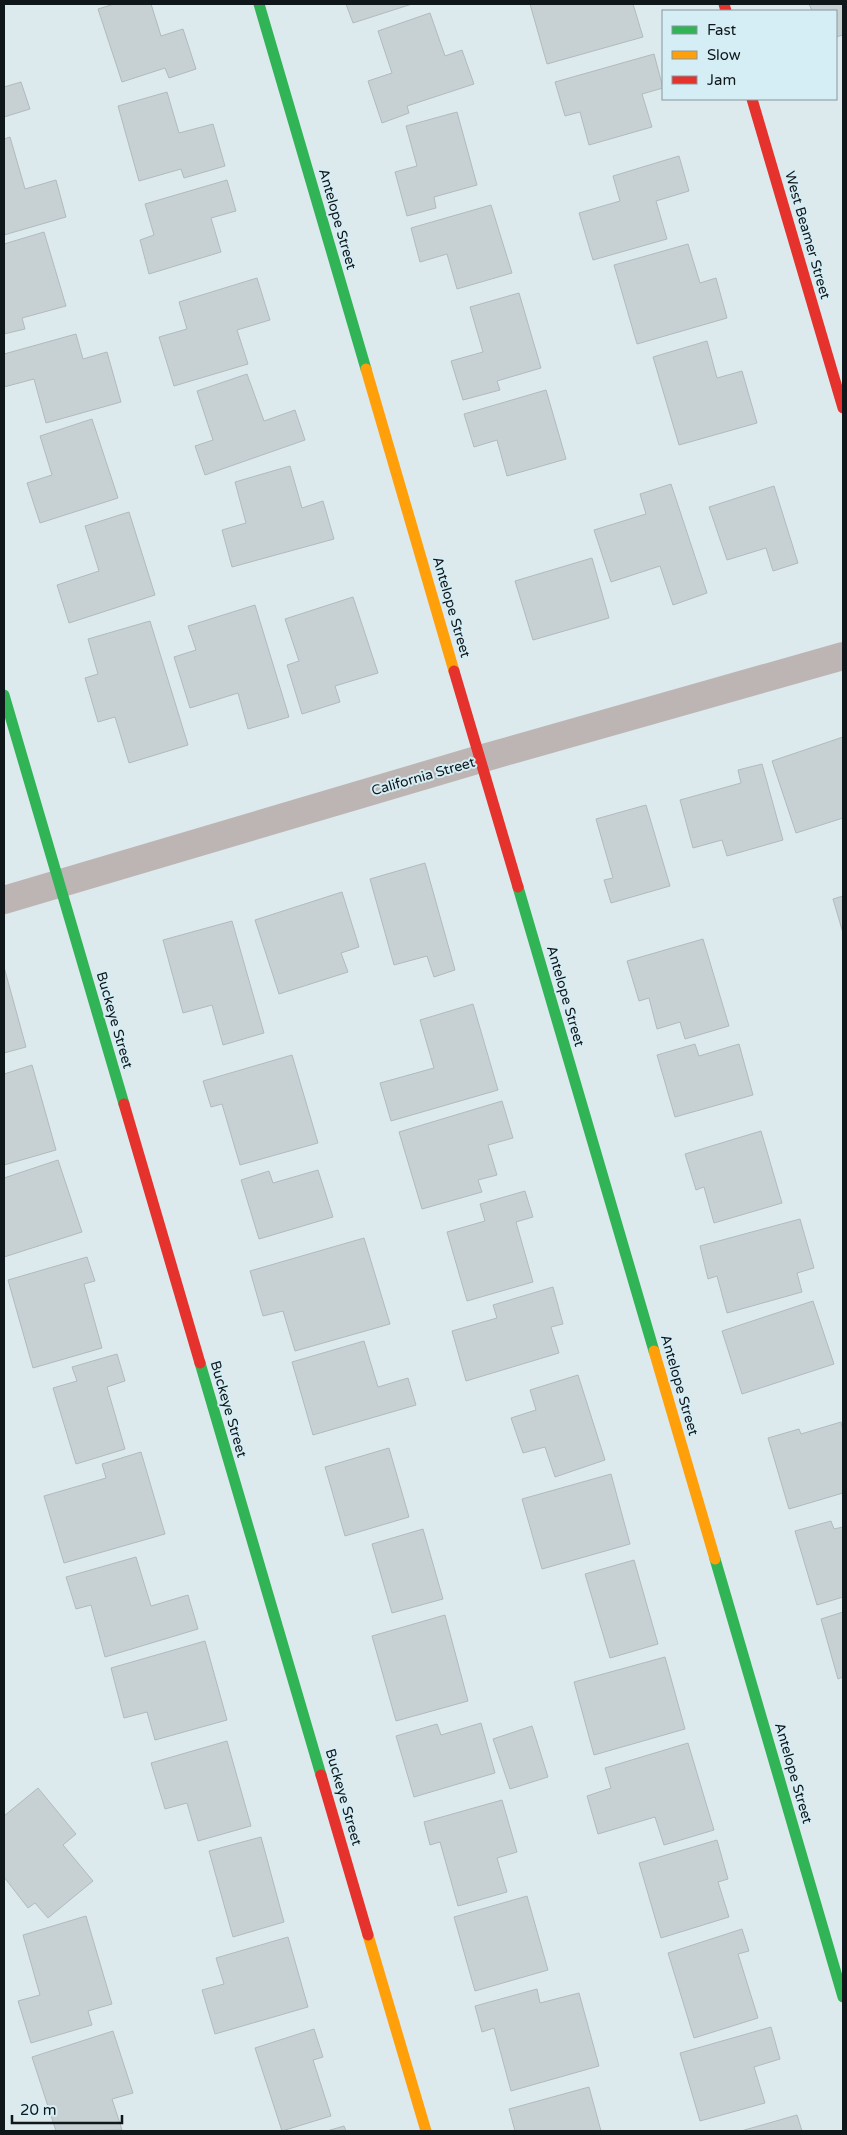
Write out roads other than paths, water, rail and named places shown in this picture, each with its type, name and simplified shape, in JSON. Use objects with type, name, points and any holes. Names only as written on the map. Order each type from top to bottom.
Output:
[{"type":"street","name":"Antelope Street","points":[[259,4],[843,1997]]},
{"type":"street","name":"West Beamer Street","points":[[752,100],[843,408]]},
{"type":"street","name":"California Street","points":[[4,900],[480,759],[843,656]]},
{"type":"street","name":"Buckeye Street","points":[[4,695],[426,2131]]}]
